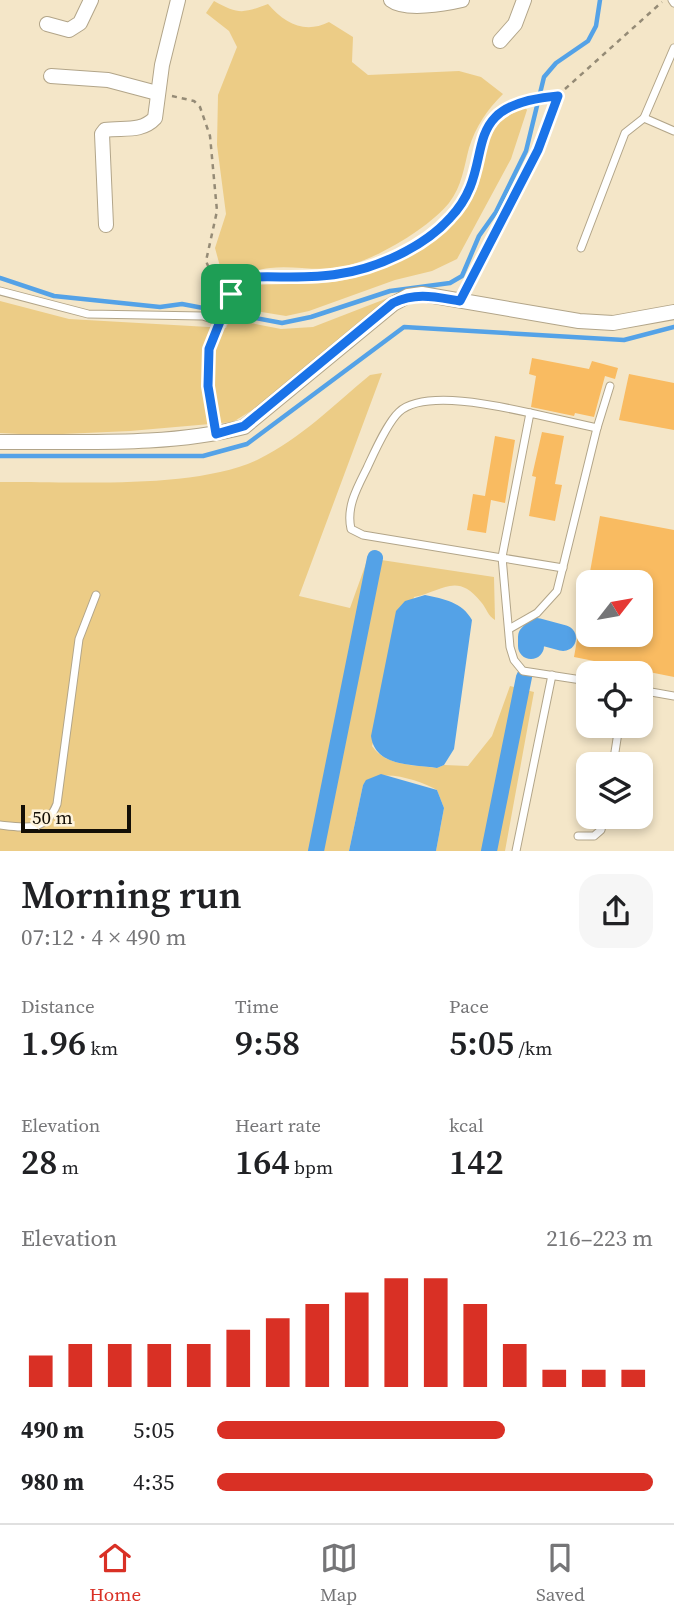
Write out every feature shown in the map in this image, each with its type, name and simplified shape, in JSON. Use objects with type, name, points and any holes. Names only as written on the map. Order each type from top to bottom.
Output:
[{"type":"street","points":[[47,24],[69,30],[80,23],[91,0]]},
{"type":"street","points":[[106,225],[102,134],[104,130],[133,129],[149,124],[155,118],[162,65],[178,0]]},
{"type":"street","points":[[391,0],[397,4],[433,5],[462,0]]},
{"type":"street","points":[[500,41],[515,24],[522,12],[524,0]]},
{"type":"street","points":[[51,76],[108,80],[158,93]]},
{"type":"street","points":[[0,442],[124,440],[216,434],[244,426],[393,303],[408,296],[422,294],[579,321],[613,323],[674,312]]},
{"type":"lane","points":[[581,248],[625,133],[644,118],[674,48]]},
{"type":"lane","points":[[216,434],[208,386],[209,349],[230,297],[241,283],[253,277],[334,275],[356,271],[405,251],[432,235],[451,218],[466,196],[488,125],[501,111],[530,99],[558,96]]},
{"type":"lane","points":[[644,118],[674,131]]},
{"type":"lane","points":[[0,290],[88,314],[222,318]]},
{"type":"lane","points":[[509,629],[537,613],[549,603],[557,591],[610,386]]},
{"type":"lane","points":[[563,568],[363,535],[351,529],[348,515],[371,459],[397,414],[418,401],[488,404],[597,428]]},
{"type":"lane","points":[[530,413],[502,557],[512,653],[523,671],[576,679]]},
{"type":"lane","points":[[0,825],[23,828],[38,825],[51,818],[59,791],[79,639],[96,595]]},
{"type":"lane","points":[[516,851],[552,675]]},
{"type":"lane","points":[[653,693],[674,696]]},
{"type":"lane","points":[[578,836],[594,836],[601,829]]},
{"type":"path","points":[[460,301],[538,150],[558,96],[665,0]]},
{"type":"path","points":[[158,93],[194,101],[205,119],[213,150],[217,211],[206,261],[211,273],[230,297]]},
{"type":"shaded area","points":[[214,1],[240,11],[268,4],[288,22],[304,27],[329,22],[353,37],[352,62],[368,75],[459,71],[481,77],[503,94],[487,112],[475,133],[460,183],[449,203],[427,224],[364,260],[327,269],[265,269],[230,282],[221,270],[215,248],[226,214],[217,145],[218,95],[237,47],[229,31],[206,13]]},
{"type":"shaded area","points":[[525,107],[527,110],[511,159],[457,259],[432,271],[395,280],[309,311],[286,316],[231,307],[242,291],[255,285],[312,284],[345,280],[385,267],[424,247],[442,234],[470,202],[479,183],[488,138],[497,125]]},
{"type":"shaded area","points":[[393,296],[259,406],[233,422],[130,431],[40,435],[0,433],[0,301],[69,319],[226,328],[230,319],[281,329],[313,327]]},
{"type":"shaded area","points":[[382,373],[299,596],[350,608],[368,558],[494,577],[495,620],[464,587],[449,586],[414,597],[372,746],[378,753],[401,763],[437,768],[444,765],[468,766],[492,736],[510,686],[534,692],[505,851],[436,851],[444,808],[437,790],[409,779],[378,776],[363,785],[349,851],[0,851],[0,482],[133,482],[202,476],[232,469],[259,459],[289,442],[370,375]]},
{"type":"water","points":[[425,595],[458,605],[472,620],[454,749],[444,765],[437,768],[387,759],[379,754],[371,736],[396,611],[405,601]]},
{"type":"water","points":[[381,774],[437,790],[444,808],[436,851],[349,851],[363,785],[366,780]]},
{"type":"building","points":[[532,358],[589,369],[592,361],[618,368],[615,379],[605,376],[594,417],[575,413],[574,416],[531,407],[536,376],[529,374]]},
{"type":"building","points":[[629,374],[674,383],[674,430],[619,420]]},
{"type":"building","points":[[542,432],[564,436],[555,484],[562,485],[555,521],[529,516],[536,477],[532,476]]},
{"type":"building","points":[[495,436],[515,440],[505,503],[491,500],[486,533],[467,530],[473,494],[485,496]]},
{"type":"building","points":[[600,516],[674,530],[674,677],[653,673],[653,661],[594,661],[574,657],[576,646],[576,648],[653,648],[653,570],[590,570]]},
{"type":"waterway","points":[[0,278],[54,296],[160,307],[182,304],[282,323],[311,317],[390,291],[450,283],[462,276],[479,236],[496,212],[526,151],[544,77],[556,63],[588,41],[596,26],[600,0]]},
{"type":"waterway","points":[[0,456],[203,456],[247,444],[404,327],[624,340],[674,327]]},
{"type":"waterway","points":[[316,851],[375,558]]},
{"type":"waterway","points":[[531,646],[531,637],[537,631],[563,638]]},
{"type":"waterway","points":[[489,851],[524,677]]},
{"type":"route","points":[[558,96],[538,150],[460,301],[422,294],[408,296],[393,303],[244,426],[216,434],[208,386],[209,349],[231,294],[241,283],[253,277],[334,275],[356,271],[405,251],[432,235],[451,218],[466,196],[482,135],[488,125],[501,111],[516,103],[558,96]]}]
